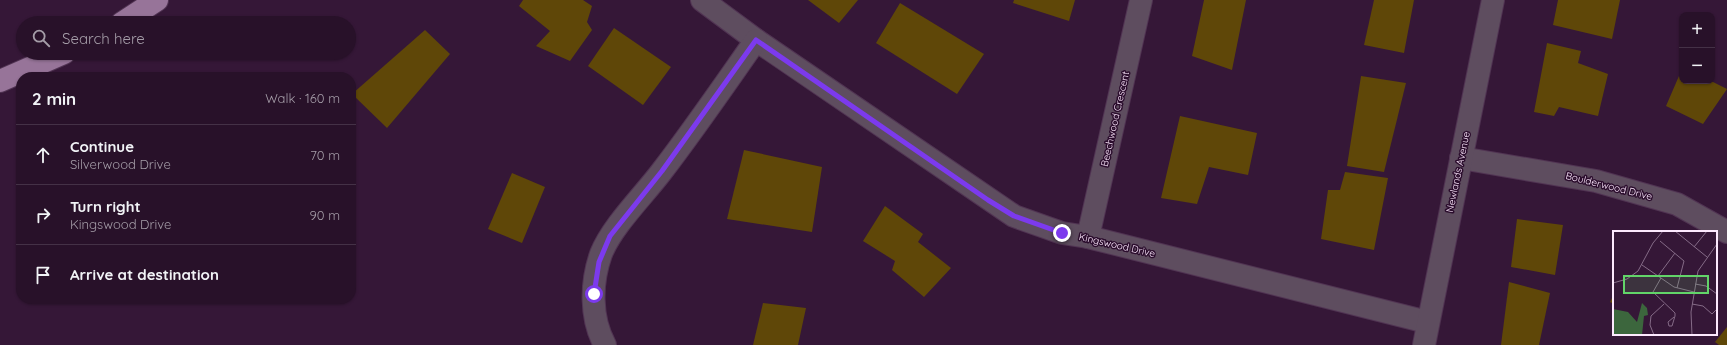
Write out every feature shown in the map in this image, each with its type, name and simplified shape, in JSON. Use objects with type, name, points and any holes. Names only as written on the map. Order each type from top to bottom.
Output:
[{"type":"main road","points":[[133,16],[157,0]]},
{"type":"main road","points":[[21,72],[48,60]]},
{"type":"main road","points":[[0,81],[16,74]]},
{"type":"street","name":"Kingswood Drive","points":[[702,0],[756,40],[1014,216],[1062,233],[1088,237],[1427,322]]},
{"type":"street","name":"Beechwood Crescent","points":[[1088,237],[1141,0]]},
{"type":"street","name":"Newlands Avenue","points":[[1424,345],[1427,322],[1493,0]]},
{"type":"street","points":[[605,345],[596,318],[594,294],[596,272],[606,244],[662,171],[756,40]]},
{"type":"street","name":"Boulderwood Drive","points":[[1461,158],[1596,181],[1678,204],[1727,232]]},
{"type":"building","points":[[523,0],[583,0],[592,6],[587,22],[592,30],[570,61],[536,46],[550,31],[519,6]]},
{"type":"building","points":[[808,0],[858,0],[839,23]]},
{"type":"building","points":[[1014,0],[1075,0],[1069,21],[1013,3]]},
{"type":"building","points":[[1204,0],[1246,0],[1232,70],[1192,56]]},
{"type":"building","points":[[1374,0],[1414,0],[1404,53],[1364,45]]},
{"type":"building","points":[[1558,0],[1620,0],[1612,39],[1553,25]]},
{"type":"building","points":[[900,3],[984,54],[957,94],[876,43]]},
{"type":"building","points":[[614,28],[671,67],[643,105],[588,66]]},
{"type":"building","points":[[425,30],[450,54],[387,128],[356,98],[356,90]]},
{"type":"building","points":[[1547,43],[1581,51],[1578,63],[1608,74],[1598,116],[1559,107],[1554,116],[1534,112]]},
{"type":"building","points":[[1361,76],[1406,83],[1384,172],[1347,166]]},
{"type":"building","points":[[1679,76],[1679,84],[1715,83],[1727,89],[1703,124],[1666,106]]},
{"type":"building","points":[[1180,116],[1257,133],[1248,175],[1209,167],[1197,204],[1161,198]]},
{"type":"building","points":[[744,150],[822,167],[812,232],[727,219]]},
{"type":"building","points":[[1345,172],[1388,178],[1374,250],[1321,239],[1328,190],[1340,190]]},
{"type":"building","points":[[512,173],[545,187],[522,243],[488,229]]},
{"type":"building","points":[[885,206],[923,234],[918,242],[951,268],[924,297],[892,270],[895,261],[863,241]]},
{"type":"building","points":[[1517,219],[1563,225],[1555,275],[1511,267]]},
{"type":"building","points":[[1509,282],[1550,293],[1539,345],[1501,345]]},
{"type":"building","points":[[1613,296],[1613,304],[1610,302]]},
{"type":"building","points":[[763,303],[806,308],[798,345],[753,345]]},
{"type":"building","points":[[1727,327],[1727,345],[1719,345],[1715,342]]},
{"type":"route","points":[[594,294],[596,272],[602,253],[610,236],[662,171],[756,40],[988,200],[1014,216],[1062,233]]}]
